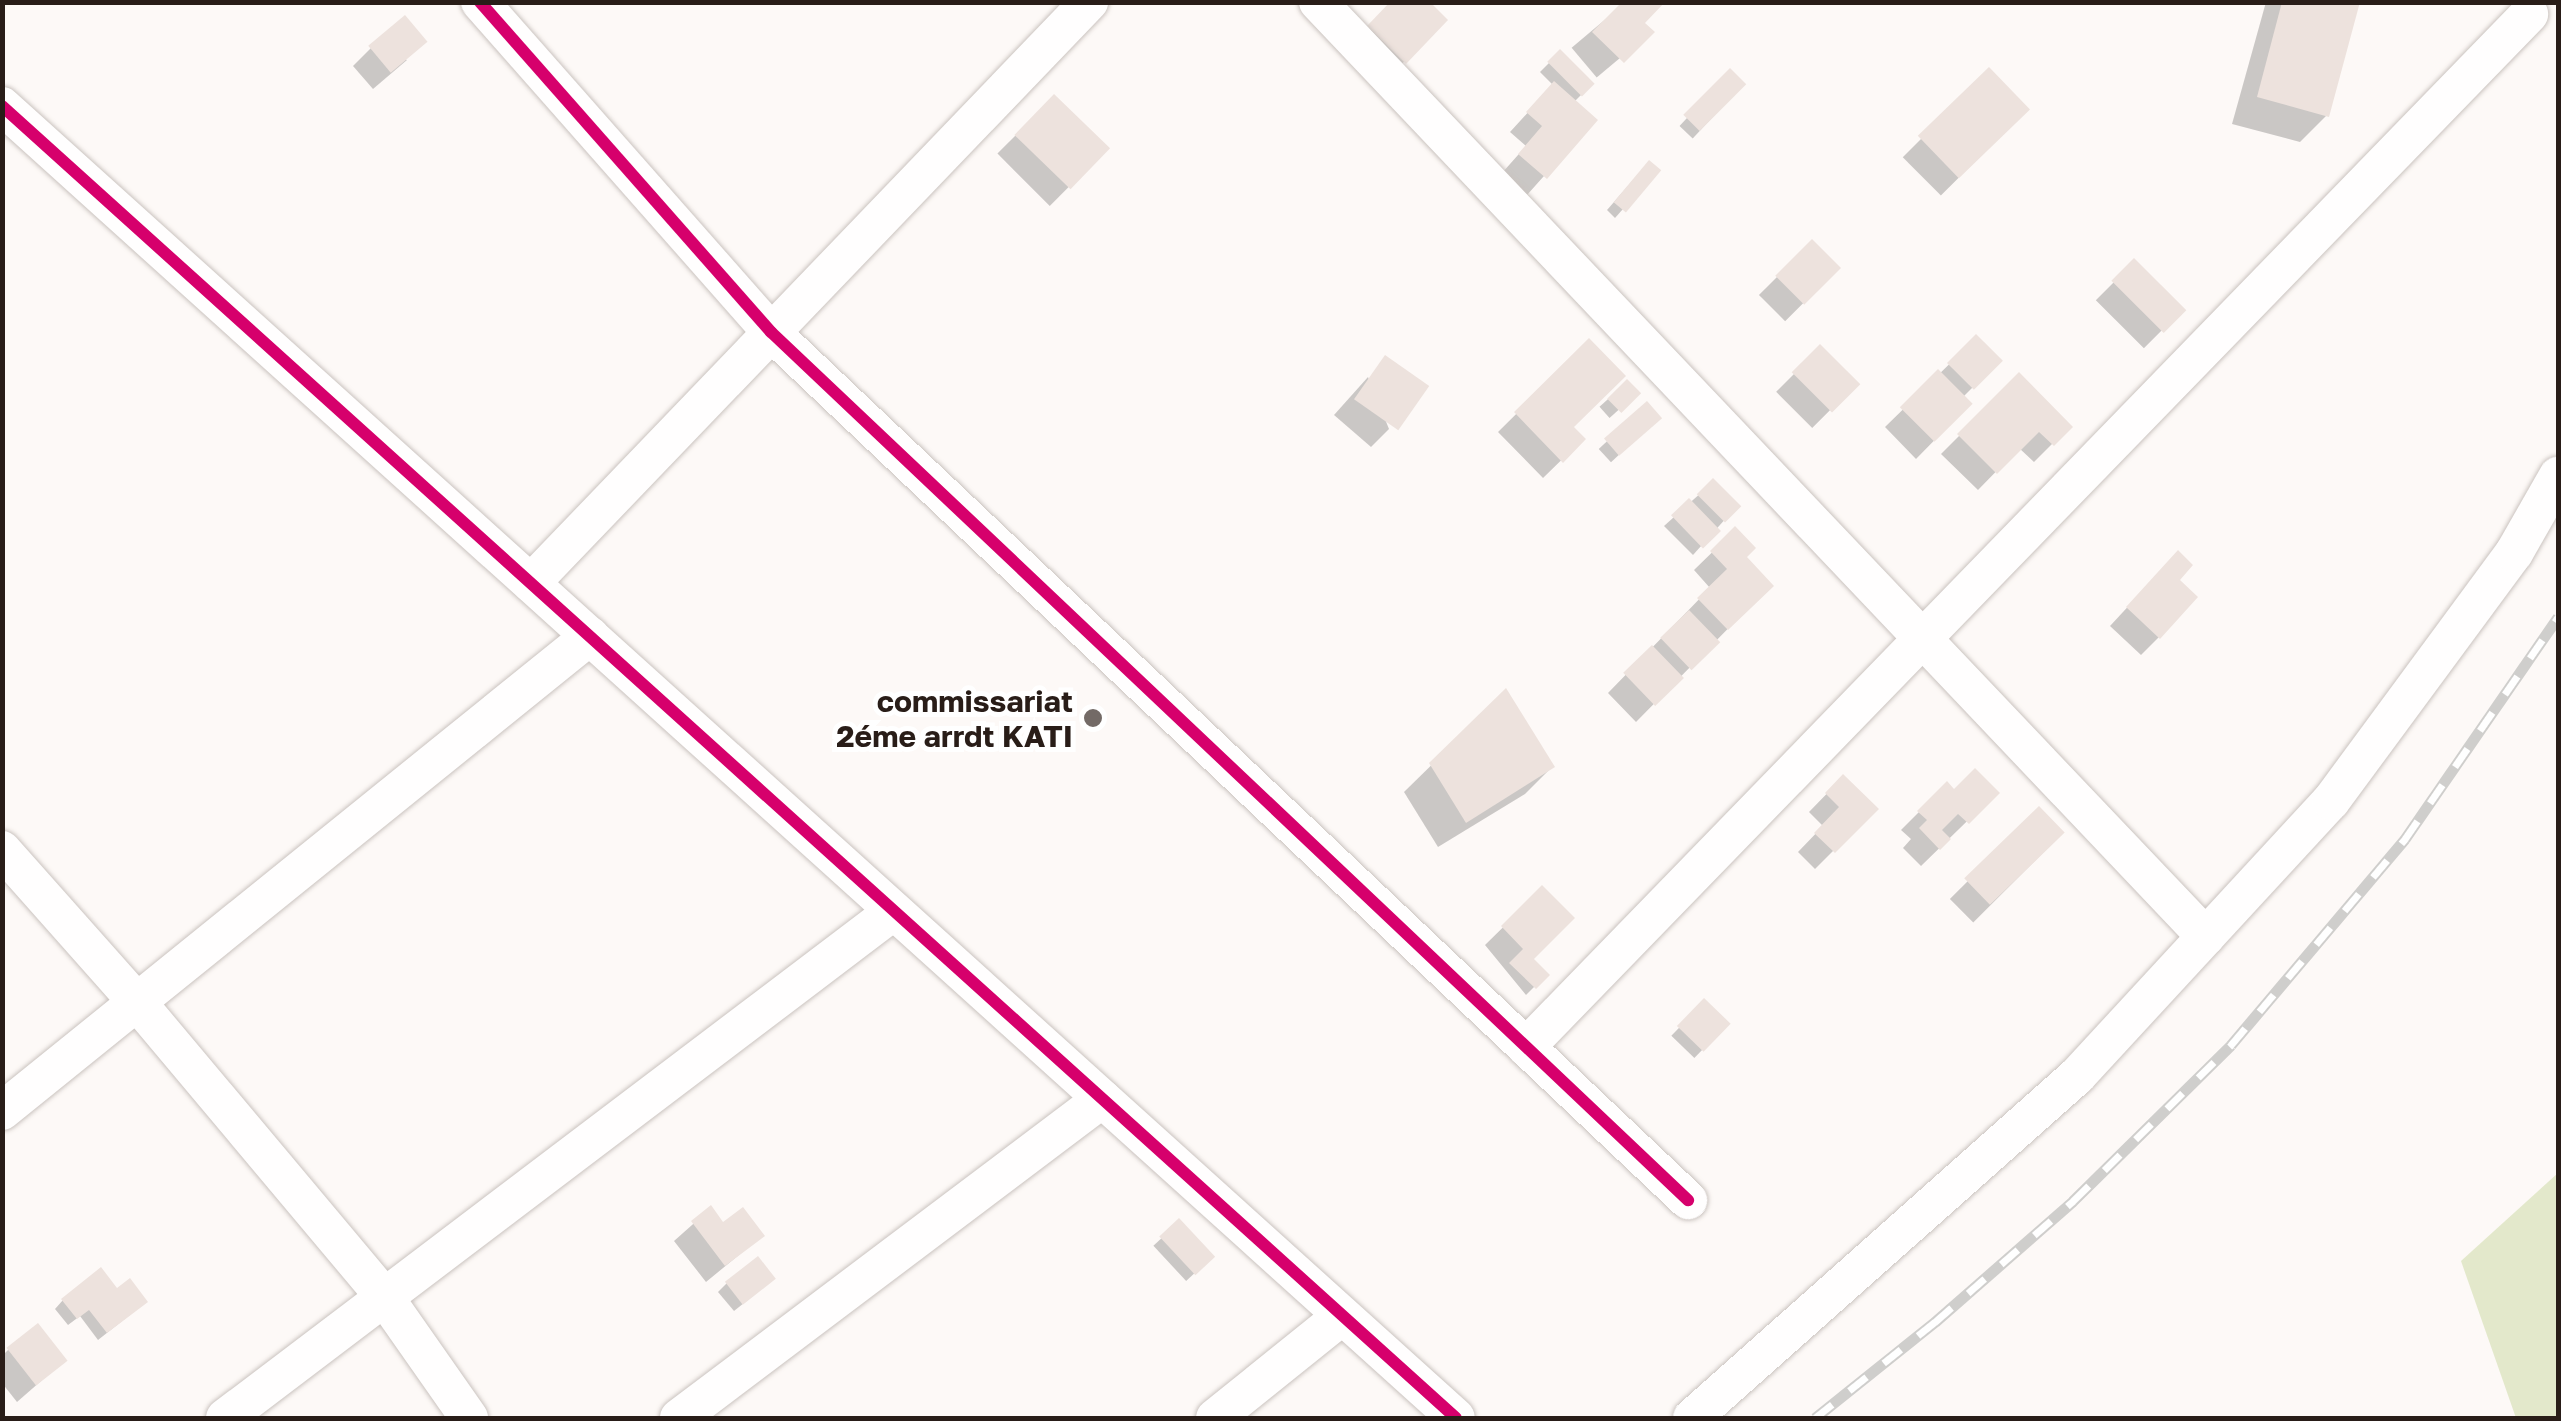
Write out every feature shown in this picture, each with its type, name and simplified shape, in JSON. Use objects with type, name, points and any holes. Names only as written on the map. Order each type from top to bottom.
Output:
[{"type":"street","points":[[480,2],[772,332],[1688,1200]]},
{"type":"street","points":[[531,583],[1089,2]]},
{"type":"street","points":[[1318,2],[2206,937]]},
{"type":"street","points":[[1526,1047],[2529,14]]},
{"type":"street","points":[[2,106],[1456,1418]]},
{"type":"street","points":[[1692,1418],[2077,1076],[2206,937],[2331,801],[2514,554],[2558,476]]},
{"type":"street","points":[[2,1111],[590,636]]},
{"type":"street","points":[[2,850],[137,1002],[383,1295],[469,1418]]},
{"type":"street","points":[[225,1418],[894,911]]},
{"type":"street","points":[[680,1418],[1102,1099]]},
{"type":"street","points":[[1215,1418],[1342,1316]]},
{"type":"green space","points":[[2558,1173],[2558,1418],[2516,1418],[2461,1261]]},
{"type":"building","points":[[1390,2],[1430,2],[1448,20],[1406,64],[1367,26]]},
{"type":"building","points":[[1622,2],[1665,2],[1645,23],[1655,32],[1624,63],[1592,32]]},
{"type":"building","points":[[2282,2],[2360,2],[2329,117],[2257,97]]},
{"type":"building","points":[[405,15],[427,42],[391,73],[368,46]]},
{"type":"building","points":[[1560,49],[1595,84],[1582,96],[1547,62]]},
{"type":"building","points":[[1989,67],[2030,109],[1959,178],[1918,136]]},
{"type":"building","points":[[1730,68],[1746,84],[1700,131],[1683,115]]},
{"type":"building","points":[[1554,81],[1598,120],[1547,179],[1518,154],[1542,126],[1526,112]]},
{"type":"building","points":[[1054,94],[1110,148],[1071,189],[1014,135]]},
{"type":"building","points":[[1649,160],[1661,170],[1626,212],[1614,202]]},
{"type":"building","points":[[1812,239],[1841,268],[1804,305],[1775,276]]},
{"type":"building","points":[[2134,258],[2186,310],[2164,333],[2111,281]]},
{"type":"building","points":[[1976,334],[2003,361],[1974,390],[1947,363]]},
{"type":"building","points":[[1589,338],[1626,376],[1574,427],[1586,439],[1563,463],[1514,412]]},
{"type":"building","points":[[1820,344],[1860,384],[1832,413],[1792,372]]},
{"type":"building","points":[[1385,355],[1429,386],[1398,430],[1354,399]]},
{"type":"building","points":[[1938,369],[1973,404],[1934,442],[1900,407]]},
{"type":"building","points":[[2019,372],[2073,427],[2054,446],[2039,432],[1997,474],[1957,434]]},
{"type":"building","points":[[1627,379],[1641,393],[1621,413],[1607,399]]},
{"type":"building","points":[[1647,401],[1662,418],[1619,456],[1604,438]]},
{"type":"building","points":[[1713,478],[1741,506],[1725,523],[1697,494]]},
{"type":"building","points":[[1689,498],[1721,531],[1703,548],[1671,515]]},
{"type":"building","points":[[1735,526],[1756,548],[1747,557],[1774,586],[1728,630],[1697,598],[1727,569],[1710,551]]},
{"type":"building","points":[[2178,550],[2193,565],[2180,580],[2198,597],[2160,639],[2126,607]]},
{"type":"building","points":[[1689,610],[1720,642],[1691,670],[1660,638]]},
{"type":"building","points":[[1652,645],[1684,678],[1655,706],[1623,673]]},
{"type":"building","points":[[1506,688],[1555,767],[1466,823],[1429,763]]},
{"type":"building","points":[[1975,768],[2000,793],[1969,824],[1958,814],[1942,830],[1951,839],[1940,850],[1919,828],[1927,820],[1917,811],[1947,781],[1954,789]]},
{"type":"building","points":[[1843,774],[1879,809],[1835,853],[1814,833],[1839,807],[1825,793]]},
{"type":"building","points":[[2039,806],[2065,833],[1990,905],[1964,878]]},
{"type":"building","points":[[1542,885],[1575,918],[1534,959],[1550,975],[1536,989],[1509,963],[1523,949],[1501,926]]},
{"type":"building","points":[[1704,998],[1731,1024],[1704,1052],[1677,1026]]},
{"type":"building","points":[[711,1205],[723,1222],[743,1207],[765,1236],[725,1266],[691,1221]]},
{"type":"building","points":[[1179,1218],[1215,1257],[1195,1275],[1159,1236]]},
{"type":"building","points":[[758,1256],[776,1279],[743,1305],[725,1282]]},
{"type":"building","points":[[101,1267],[117,1288],[130,1278],[148,1302],[107,1333],[89,1310],[77,1319],[61,1299]]},
{"type":"building","points":[[38,1323],[68,1361],[36,1385],[6,1348]]},
{"type":"railway","points":[[1815,1418],[1935,1322],[2073,1201],[2231,1045],[2405,839],[2558,617]]},
{"type":"cycle path","points":[[480,2],[771,332],[1688,1200]]},
{"type":"cycle path","points":[[2,106],[1456,1418]]},
{"type":"place","name":"commissariat 2éme arrdt KATI","points":[[1093,718]]}]
